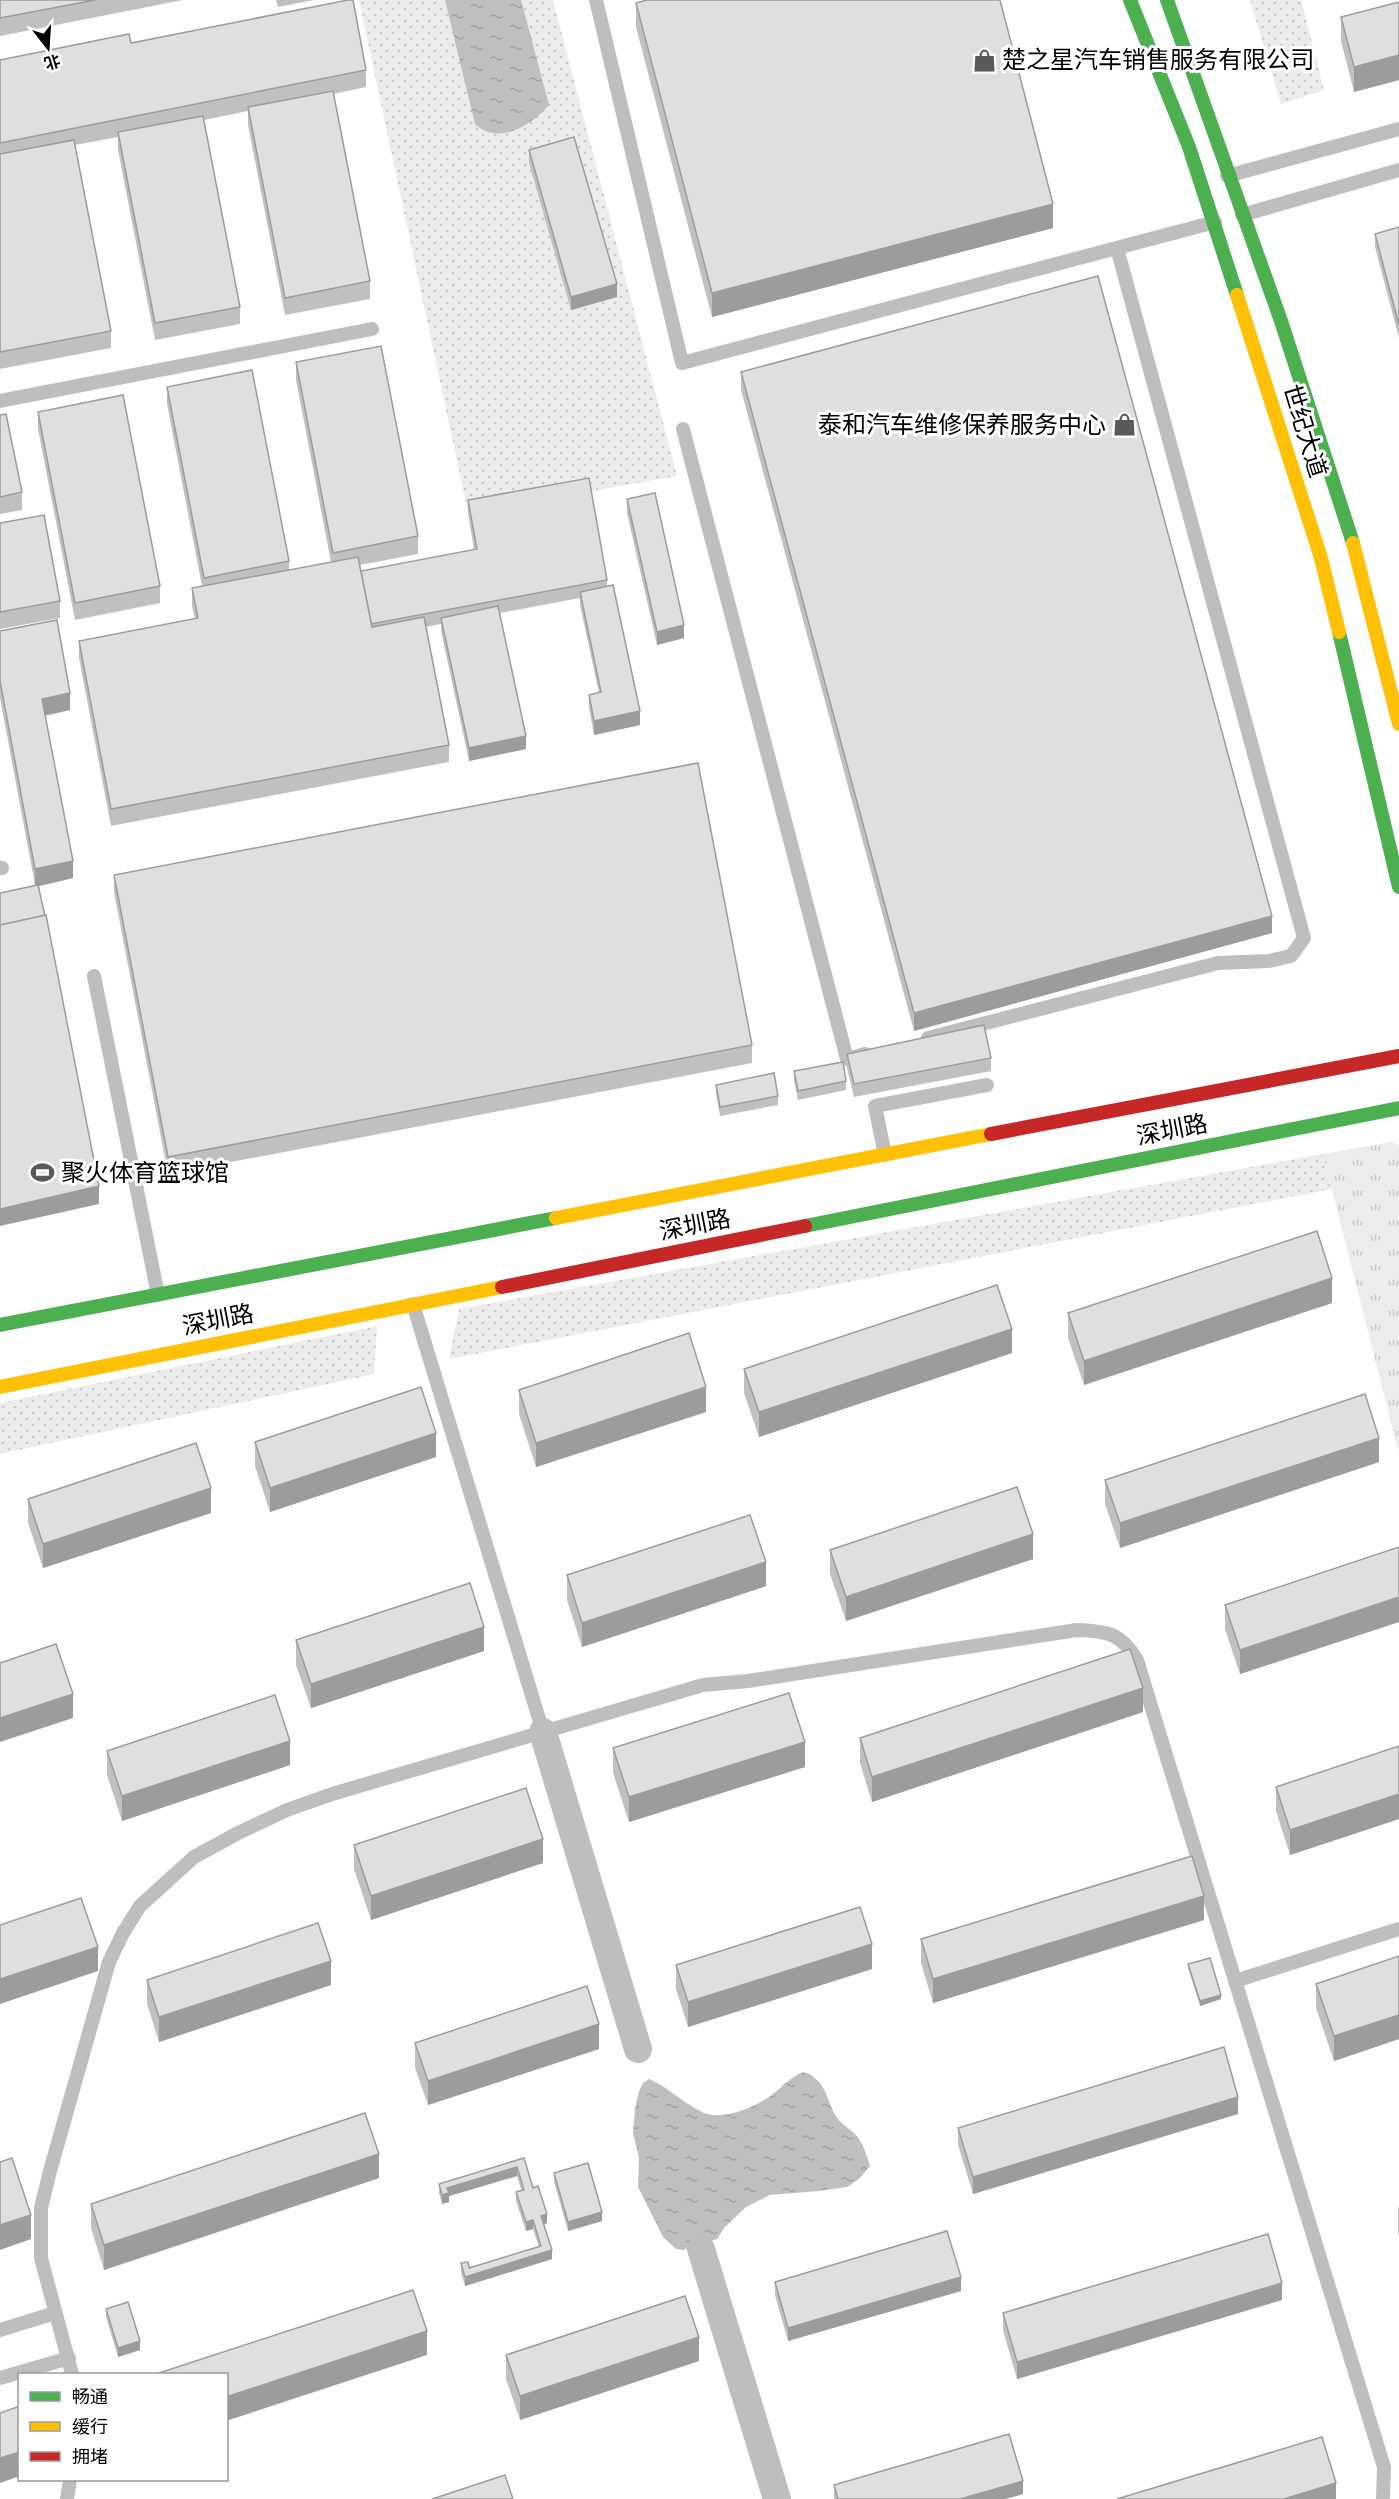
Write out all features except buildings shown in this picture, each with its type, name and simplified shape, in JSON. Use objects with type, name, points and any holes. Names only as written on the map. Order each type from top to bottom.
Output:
[{"type":"street","name":"世纪大道","points":[[1130,0],[1189,147],[1321,558],[1399,887]]},
{"type":"street","name":"世纪大道","points":[[1167,0],[1281,321],[1357,555],[1399,724]]},
{"type":"street","name":"深圳路","points":[[0,1325],[1399,1056]]},
{"type":"street","name":"深圳路","points":[[0,1387],[1399,1108]]},
{"type":"street","points":[[543,1732],[638,2049]]},
{"type":"street","points":[[701,2249],[777,2499]]},
{"type":"lane","points":[[596,0],[682,363],[1243,215],[1399,170]]},
{"type":"lane","points":[[1201,183],[1399,129]]},
{"type":"lane","points":[[916,1041],[1218,963],[1269,961],[1291,956],[1304,938],[1117,248]]},
{"type":"lane","points":[[0,401],[372,329]]},
{"type":"lane","points":[[683,429],[847,1059],[882,1050]]},
{"type":"lane","points":[[94,976],[158,1295]]},
{"type":"lane","points":[[885,1155],[875,1106],[987,1085]]},
{"type":"lane","points":[[413,1304],[543,1732]]},
{"type":"lane","points":[[72,2373],[42,2258],[41,2208],[99,1994],[119,1943],[140,1906],[194,1857],[287,1810],[332,1794],[703,1685],[748,1681],[1077,1630],[1098,1631],[1113,1635],[1128,1644],[1137,1660],[1384,2467],[1383,2499]]},
{"type":"lane","points":[[1235,1981],[1399,1929]]},
{"type":"lane","points":[[0,2330],[55,2313]]},
{"type":"lane","points":[[0,2378],[69,2358]]},
{"type":"lane","points":[[67,2499],[70,2481]]},
{"type":"green space","points":[[359,0],[553,0],[677,476],[468,513]]},
{"type":"green space","points":[[1250,0],[1301,0],[1324,90],[1281,104]]},
{"type":"green space","points":[[1391,1142],[1399,1145],[1399,1454],[1323,1154]]},
{"type":"green space","points":[[1323,1154],[1332,1189],[449,1359],[459,1309]]},
{"type":"green space","points":[[377,1326],[374,1374],[0,1454],[0,1403]]},
{"type":"water","points":[[445,0],[521,0],[549,105],[534,120],[504,133],[484,130],[475,124]]},
{"type":"water","points":[[803,2072],[822,2086],[838,2119],[861,2142],[870,2166],[859,2179],[847,2187],[770,2195],[746,2207],[724,2228],[717,2239],[683,2250],[676,2249],[663,2237],[638,2187],[639,2158],[633,2133],[635,2109],[643,2083],[649,2079],[700,2111],[718,2115],[738,2112],[757,2104]]},
{"type":"traffic: fast","points":[[1130,0],[1189,147],[1237,295]]},
{"type":"traffic: fast","points":[[1167,0],[1281,321],[1353,543]]},
{"type":"traffic: fast","points":[[1339,632],[1399,887]]},
{"type":"traffic: fast","points":[[805,1226],[1399,1108]]},
{"type":"traffic: fast","points":[[0,1325],[556,1218]]},
{"type":"traffic: slow","points":[[1237,295],[1321,558],[1339,632]]},
{"type":"traffic: slow","points":[[1353,543],[1399,724]]},
{"type":"traffic: slow","points":[[556,1218],[991,1134]]},
{"type":"traffic: slow","points":[[0,1387],[502,1287]]},
{"type":"traffic: jam","points":[[991,1134],[1399,1056]]},
{"type":"traffic: jam","points":[[502,1287],[805,1226]]},
{"type":"place","name":"楚之星汽车销售服务有限公司","points":[[984,60]]},
{"type":"place","name":"泰和汽车维修保养服务中心","points":[[1124,425]]},
{"type":"place","name":"聚火体育篮球馆","points":[[43,1173]]}]
